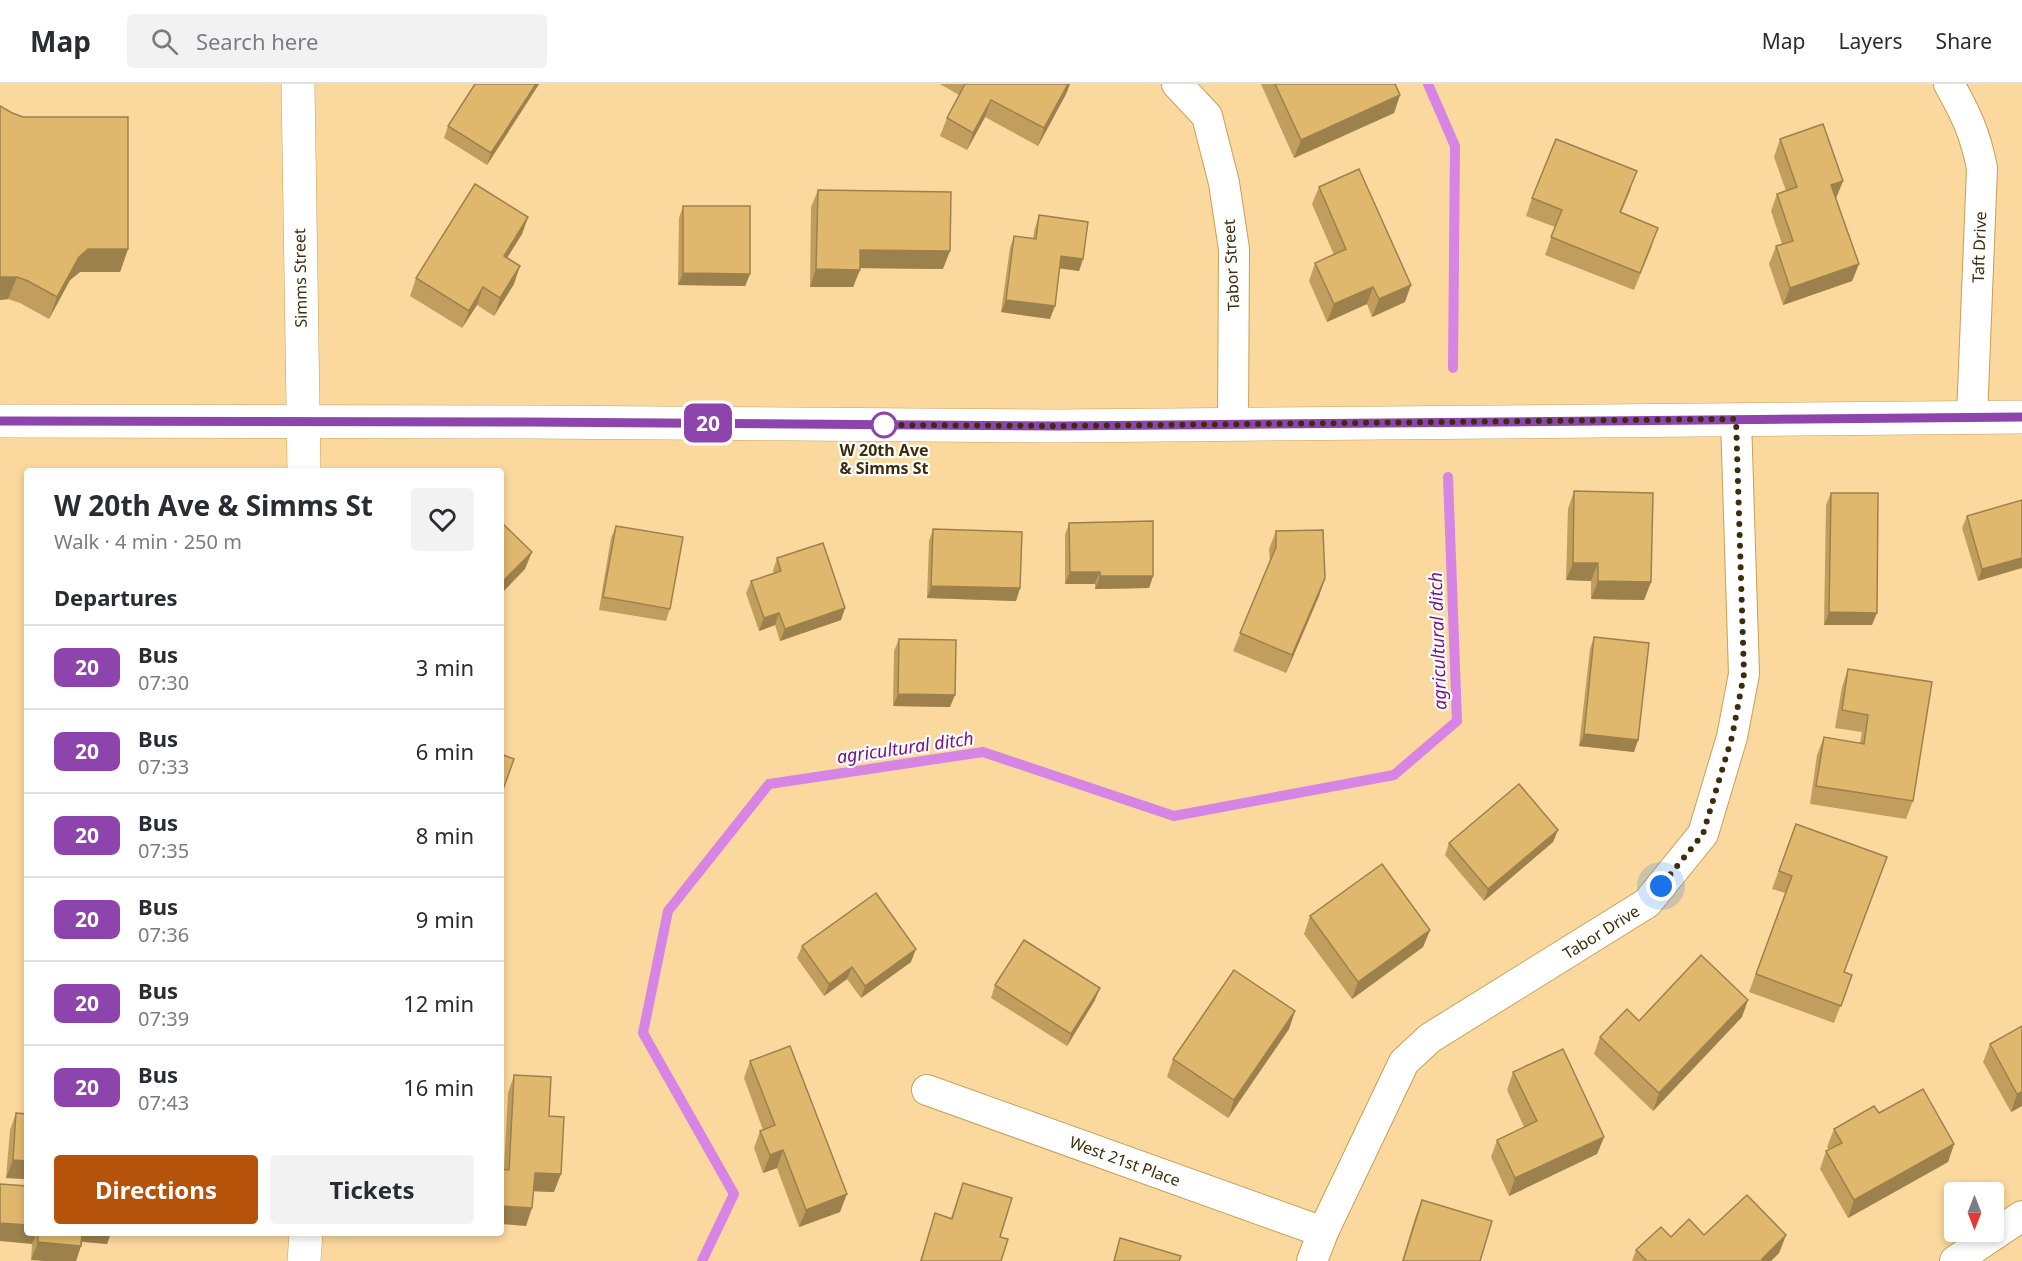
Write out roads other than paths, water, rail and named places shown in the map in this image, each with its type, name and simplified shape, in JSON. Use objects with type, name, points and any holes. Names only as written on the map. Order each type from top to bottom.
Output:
[{"type":"street","name":"Simms Street","points":[[298,84],[304,468]]},
{"type":"street","name":"Tabor Street","points":[[1177,84],[1207,116],[1224,183],[1234,249],[1233,425]]},
{"type":"street","name":"Taft Drive","points":[[1949,84],[1976,137],[1982,168],[1972,417]]},
{"type":"street","points":[[0,421],[1048,426],[2022,417]]},
{"type":"street","name":"Tabor Drive","points":[[1312,1261],[1323,1232],[1404,1062],[1430,1038],[1647,903],[1703,834],[1732,737],[1744,674],[1736,419]]},
{"type":"street","name":"West 21st Place","points":[[927,1090],[1323,1232]]},
{"type":"street","points":[[1954,1261],[2022,1216]]},
{"type":"street","points":[[304,1261],[306,1236]]},
{"type":"waterway","name":"agricultural ditch","points":[[1428,84],[1455,146],[1453,368]]},
{"type":"waterway","name":"agricultural ditch","points":[[702,1261],[734,1194],[643,1033],[668,911],[769,784],[983,752],[1174,816],[1394,775],[1457,721],[1448,477]]},
{"type":"place","name":"W 20th Ave & Simms St","points":[[884,425]]}]
